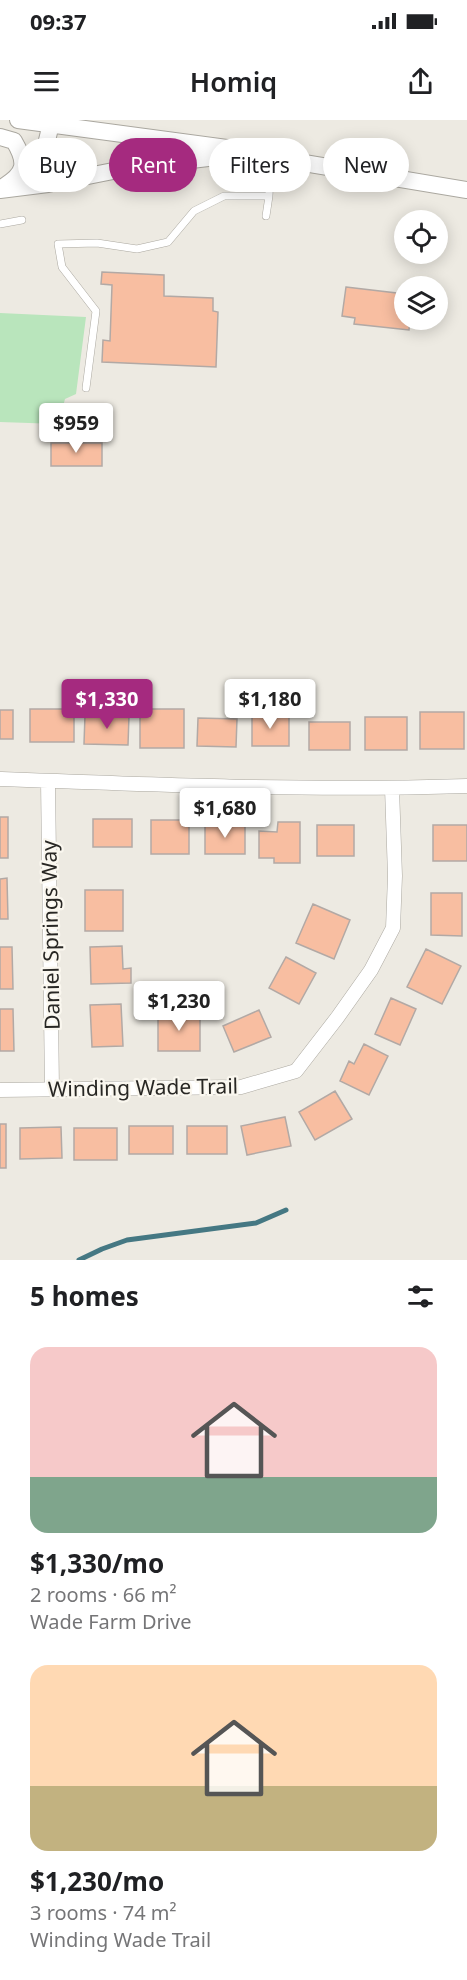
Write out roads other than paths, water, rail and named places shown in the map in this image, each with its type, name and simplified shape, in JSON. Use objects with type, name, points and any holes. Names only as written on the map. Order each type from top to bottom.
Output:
[{"type":"street","points":[[18,120],[51,122],[209,146]]},
{"type":"street","points":[[0,190],[33,180],[40,169],[51,122]]},
{"type":"street","points":[[0,137],[14,141],[23,156],[22,166],[16,179],[0,190]]},
{"type":"street","points":[[0,190],[48,184],[133,167],[209,159]]},
{"type":"street","points":[[311,164],[467,190]]},
{"type":"street","points":[[0,779],[243,787],[467,786]]},
{"type":"street","name":"Daniel Springs Way","points":[[48,781],[52,1089]]},
{"type":"street","name":"Winding Wade Trail","points":[[0,1090],[241,1088],[296,1071],[371,970],[393,928],[395,876],[392,788]]},
{"type":"lane","points":[[266,216],[269,192]]},
{"type":"lane","points":[[86,388],[96,312],[62,267],[58,244],[98,243],[137,249],[168,242],[194,211],[224,196],[269,196]]},
{"type":"lane","points":[[0,224],[22,220]]},
{"type":"waterway","points":[[79,1260],[127,1240],[256,1223],[286,1210]]}]
